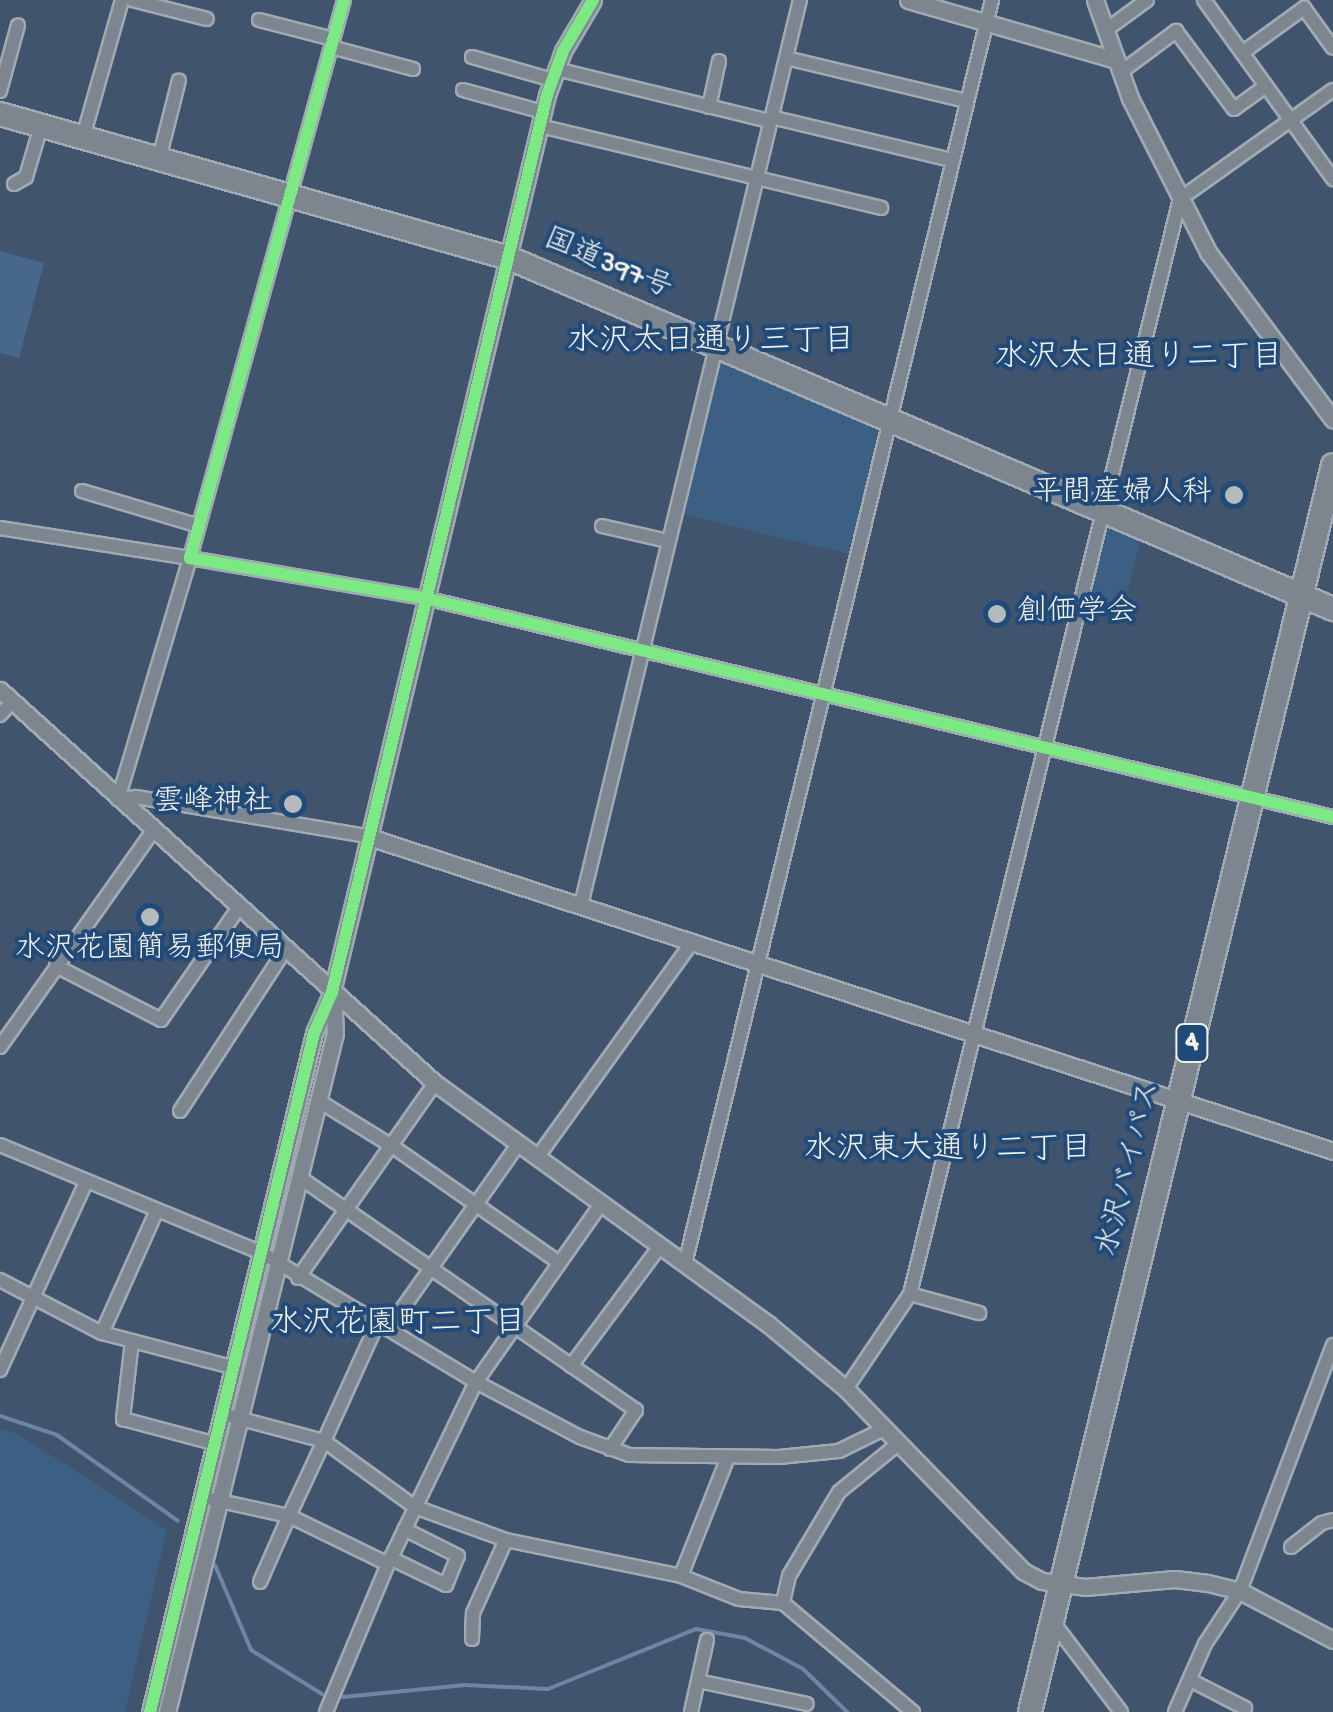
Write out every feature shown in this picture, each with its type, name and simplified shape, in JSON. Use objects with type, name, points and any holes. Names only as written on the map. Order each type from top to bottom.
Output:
[{"type":"highway","name":"国道397号","points":[[0,114],[509,258],[1333,609]]},
{"type":"highway","name":"水沢バイパス","points":[[1030,1712],[1333,465]]},
{"type":"street","points":[[84,138],[122,0]]},
{"type":"street","points":[[132,0],[207,19]]},
{"type":"street","points":[[118,799],[190,558],[344,0]]},
{"type":"street","points":[[150,1712],[212,1499],[217,1444],[232,1416],[235,1368],[314,1033],[332,992],[366,836],[542,119],[555,75],[593,0]]},
{"type":"street","points":[[581,905],[800,0]]},
{"type":"street","points":[[908,0],[1118,66],[1176,31],[1234,109],[1266,86]]},
{"type":"street","points":[[685,1264],[992,0]]},
{"type":"street","points":[[1095,0],[1118,66],[1180,200],[1223,276],[1333,420]]},
{"type":"street","points":[[1106,30],[1147,0]]},
{"type":"street","points":[[1206,1],[1333,179]]},
{"type":"street","points":[[1242,53],[1304,8],[1333,48]]},
{"type":"street","points":[[259,20],[413,69]]},
{"type":"street","points":[[0,91],[18,25]]},
{"type":"street","points":[[472,56],[952,160]]},
{"type":"street","points":[[786,58],[967,101]]},
{"type":"street","points":[[709,107],[719,62]]},
{"type":"street","points":[[159,158],[179,80]]},
{"type":"street","points":[[463,90],[542,119],[881,208]]},
{"type":"street","points":[[846,1389],[910,1294],[1180,200],[1333,90]]},
{"type":"street","points":[[14,184],[26,177],[41,126]]},
{"type":"street","points":[[82,490],[196,525]]},
{"type":"street","points":[[602,526],[668,541]]},
{"type":"street","points":[[0,528],[425,598],[1333,818]]},
{"type":"street","points":[[0,690],[238,910],[435,1083],[685,1264],[846,1389],[1023,1571],[1061,1584],[1109,1587],[1175,1580],[1240,1591],[1333,1640]]},
{"type":"street","points":[[0,715],[12,702]]},
{"type":"street","points":[[118,799],[136,797],[366,836],[1333,1151]]},
{"type":"street","points":[[0,1047],[153,831]]},
{"type":"street","points":[[56,966],[160,1020],[238,910]]},
{"type":"street","points":[[536,1158],[693,941]]},
{"type":"street","points":[[180,1110],[285,950]]},
{"type":"street","points":[[167,1712],[232,1416],[277,1264],[335,1034],[332,992]]},
{"type":"street","points":[[298,1278],[435,1083]]},
{"type":"street","points":[[318,1101],[392,1146],[558,1262]]},
{"type":"street","points":[[0,1145],[262,1253],[476,1382],[610,1449],[629,1455],[728,1457],[839,1451],[886,1428]]},
{"type":"street","points":[[260,1582],[324,1441],[383,1326],[518,1145]]},
{"type":"street","points":[[299,1177],[636,1410],[610,1449]]},
{"type":"street","points":[[0,1370],[86,1182]]},
{"type":"street","points":[[326,1712],[389,1561],[476,1382],[602,1204]]},
{"type":"street","points":[[102,1333],[156,1212]]},
{"type":"street","points":[[571,1366],[660,1246]]},
{"type":"street","points":[[0,1280],[102,1333],[235,1368]]},
{"type":"street","points":[[910,1294],[978,1312]]},
{"type":"street","points":[[132,1341],[123,1419],[217,1444]]},
{"type":"street","points":[[1176,1712],[1229,1601],[1240,1591],[1333,1345]]},
{"type":"street","points":[[232,1416],[324,1441],[415,1507],[506,1540],[682,1576],[739,1599],[784,1602],[912,1712]]},
{"type":"street","points":[[784,1602],[789,1576],[839,1492],[900,1444]]},
{"type":"street","points":[[682,1576],[728,1457]]},
{"type":"street","points":[[212,1499],[289,1516],[446,1584],[458,1556],[404,1529]]},
{"type":"street","points":[[1291,1546],[1322,1522],[1333,1520]]},
{"type":"street","points":[[472,1639],[473,1613],[506,1540]]},
{"type":"street","points":[[1052,1621],[1121,1712]]},
{"type":"street","points":[[691,1712],[707,1640]]},
{"type":"street","points":[[1190,1680],[1245,1708]]},
{"type":"street","points":[[698,1681],[807,1704]]},
{"type":"shaded area","points":[[0,251],[44,263],[19,358],[0,353]]},
{"type":"shaded area","points":[[720,357],[880,426],[849,554],[682,514]]},
{"type":"shaded area","points":[[1104,519],[1141,538],[1122,615],[1083,604]]},
{"type":"shaded area","points":[[0,1429],[18,1434],[167,1530],[125,1712],[0,1712]]},
{"type":"waterway","points":[[0,1416],[57,1435],[178,1521]]},
{"type":"waterway","points":[[215,1565],[251,1650],[322,1694]]},
{"type":"waterway","points":[[343,1697],[465,1685],[548,1689],[696,1629],[745,1638],[803,1669],[847,1712]]},
{"type":"cycle path","points":[[344,0],[190,558],[425,598],[1333,817]]},
{"type":"cycle path","points":[[150,1712],[314,1033],[332,992],[547,95],[563,51],[593,0]]},
{"type":"place","name":"平間産婦人科","points":[[1234,495]]},
{"type":"place","name":"創価学会","points":[[997,614]]},
{"type":"place","name":"雲峰神社","points":[[293,804]]},
{"type":"place","name":"水沢花園簡易郵便局","points":[[150,917]]},
{"type":"district","name":"水沢太日通り三丁目","points":[[711,343]]},
{"type":"district","name":"水沢太日通り二丁目","points":[[1139,359]]},
{"type":"district","name":"水沢東大通り二丁目","points":[[948,1151]]},
{"type":"district","name":"水沢花園町二丁目","points":[[398,1325]]}]
